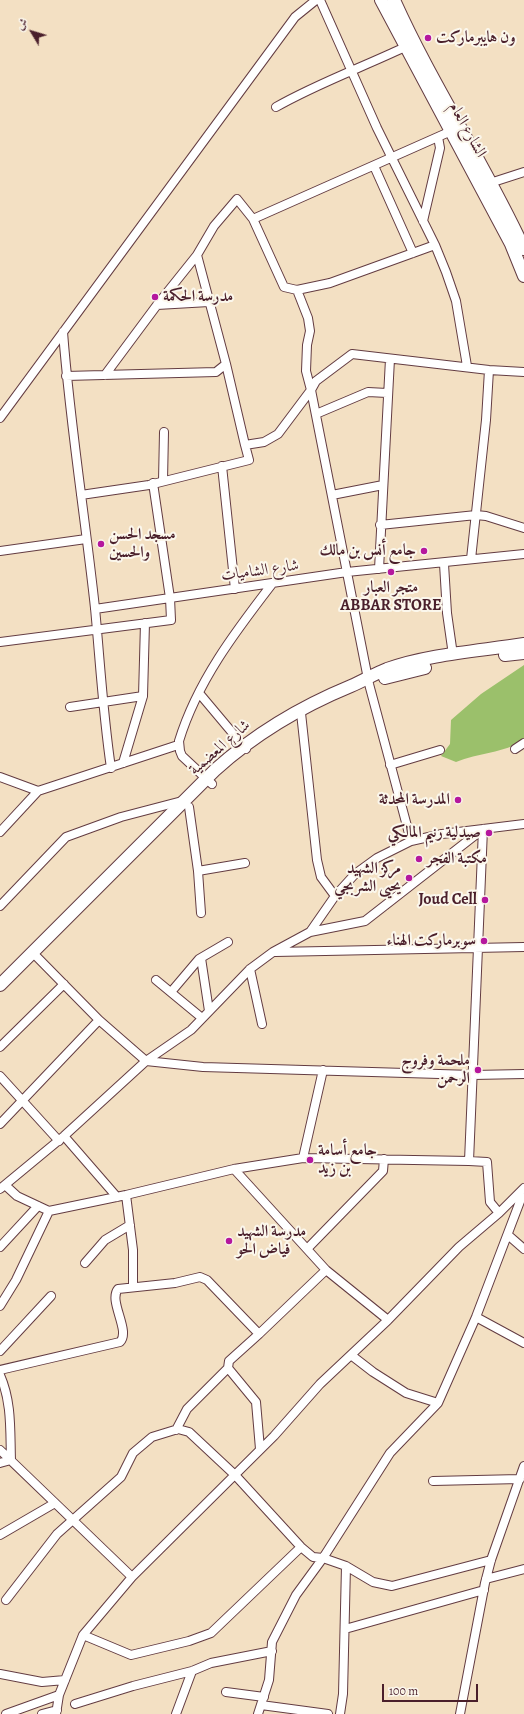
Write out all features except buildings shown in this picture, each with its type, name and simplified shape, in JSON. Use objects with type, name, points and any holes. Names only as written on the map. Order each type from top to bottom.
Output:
[{"type":"main road","name":"الشارع العام","points":[[381,0],[490,183],[522,242]]},
{"type":"main road","name":"الشارع العام","points":[[394,0],[409,49],[449,132],[511,244],[524,276]]},
{"type":"main road","name":"شارع المعضمية","points":[[245,748],[284,721],[368,681],[387,669],[453,655],[524,644]]},
{"type":"main road","name":"شارع المعضمية","points":[[0,990],[187,803],[245,748],[299,710],[368,681],[383,679],[447,663],[524,653]]},
{"type":"main road","name":"شارع المعضمية","points":[[0,985],[35,954]]},
{"type":"street","points":[[0,418],[295,17],[316,0]]},
{"type":"street","points":[[320,0],[392,158],[435,244],[456,301],[467,366]]},
{"type":"street","points":[[276,107],[297,95],[409,49]]},
{"type":"street","points":[[254,219],[449,132]]},
{"type":"street","points":[[423,221],[440,148],[438,137]]},
{"type":"street","points":[[374,166],[413,253]]},
{"type":"street","points":[[490,183],[524,172]]},
{"type":"street","points":[[105,375],[156,305],[197,255],[214,226],[237,199],[254,219],[284,286],[297,290],[330,283],[435,244]]},
{"type":"street","points":[[81,495],[163,481],[249,460],[226,364],[197,255]]},
{"type":"street","points":[[297,290],[308,318],[310,331],[307,345],[306,371],[316,414],[368,681],[411,841]]},
{"type":"street","points":[[156,305],[209,302]]},
{"type":"street","points":[[63,332],[66,376],[95,609],[102,702],[111,768]]},
{"type":"street","points":[[245,445],[264,442],[278,434],[316,381],[352,354],[467,366],[489,370],[524,372]]},
{"type":"street","points":[[379,569],[380,525],[390,358]]},
{"type":"street","points":[[66,376],[216,372],[226,364]]},
{"type":"street","points":[[471,559],[486,420],[489,370]]},
{"type":"street","points":[[316,414],[368,392],[387,393]]},
{"type":"street","points":[[163,481],[164,432]]},
{"type":"street","points":[[222,466],[235,589]]},
{"type":"street","points":[[0,642],[171,620],[170,598],[153,483]]},
{"type":"street","points":[[332,495],[383,485]]},
{"type":"street","points":[[380,525],[476,515],[486,516],[524,528]]},
{"type":"street","points":[[0,551],[86,539]]},
{"type":"street","name":"شارع الشاميات","points":[[95,609],[347,572],[444,564],[471,559],[524,554]]},
{"type":"street","points":[[444,564],[447,613],[453,655]]},
{"type":"street","points":[[209,782],[182,756],[178,745],[180,736],[199,693],[220,655],[272,584]]},
{"type":"street","points":[[123,764],[143,696],[144,623]]},
{"type":"street","points":[[199,693],[245,748]]},
{"type":"street","points":[[70,707],[143,696]]},
{"type":"street","points":[[301,713],[316,860],[321,877],[335,896]]},
{"type":"street","points":[[515,749],[524,743]]},
{"type":"street","points":[[0,832],[38,791],[178,745]]},
{"type":"street","points":[[390,765],[440,750]]},
{"type":"street","points":[[0,777],[38,791]]},
{"type":"street","points":[[0,906],[66,837],[121,817],[187,803],[198,871],[201,913]]},
{"type":"street","points":[[310,932],[335,896],[355,874],[377,858],[411,841],[524,824]]},
{"type":"street","points":[[483,829],[365,921],[310,932],[272,952],[250,969],[191,1030],[146,1061],[61,1139],[2,1187],[48,1211],[126,1195],[234,1169],[303,1158],[469,1161],[487,1162],[490,1202],[499,1213]]},
{"type":"street","points":[[469,1161],[483,829]]},
{"type":"street","points":[[198,871],[245,863]]},
{"type":"street","points":[[171,992],[201,958],[228,942]]},
{"type":"street","points":[[272,952],[478,946],[524,947]]},
{"type":"street","points":[[35,954],[99,1020],[146,1061],[203,1067],[473,1075],[524,1074]]},
{"type":"street","points":[[201,958],[210,1010]]},
{"type":"street","points":[[250,969],[262,1024]]},
{"type":"street","points":[[156,980],[202,1018]]},
{"type":"street","points":[[0,1047],[64,984]]},
{"type":"street","points":[[0,1124],[99,1020]]},
{"type":"street","points":[[303,1158],[323,1070]]},
{"type":"street","points":[[0,1076],[22,1101],[117,1197]]},
{"type":"street","points":[[307,1249],[383,1171],[384,1159]]},
{"type":"street","points":[[234,1169],[326,1270],[388,1320]]},
{"type":"street","points":[[42,1714],[57,1712],[59,1695],[83,1635],[132,1577],[235,1475],[320,1384],[388,1320],[459,1247],[524,1190]]},
{"type":"street","points":[[258,1714],[269,1680],[272,1642],[296,1595],[324,1558],[390,1453],[438,1403],[476,1317],[524,1190]]},
{"type":"street","points":[[126,1195],[133,1250],[133,1287]]},
{"type":"street","points":[[0,1247],[38,1206]]},
{"type":"street","points":[[0,1306],[16,1280],[48,1211]]},
{"type":"street","points":[[85,1263],[105,1240],[130,1225]]},
{"type":"street","points":[[508,1235],[524,1249]]},
{"type":"street","points":[[176,1430],[187,1409],[228,1368],[229,1361],[326,1270]]},
{"type":"street","points":[[0,1370],[120,1342],[123,1335],[115,1294],[120,1289],[175,1283],[200,1277],[207,1280],[259,1334]]},
{"type":"street","points":[[2,1346],[51,1296]]},
{"type":"street","points":[[476,1317],[524,1343]]},
{"type":"street","points":[[351,1355],[372,1372],[406,1393],[438,1403]]},
{"type":"street","points":[[228,1368],[256,1402],[260,1449]]},
{"type":"street","points":[[0,1375],[7,1390],[9,1408],[10,1460]]},
{"type":"street","points":[[6,1600],[57,1534],[74,1521],[121,1477],[133,1453],[152,1437],[176,1430],[189,1432],[235,1475],[301,1547],[313,1557],[324,1558],[346,1566],[373,1582],[392,1586],[491,1560]]},
{"type":"street","points":[[0,1450],[132,1577]]},
{"type":"street","points":[[0,1463],[10,1460]]},
{"type":"street","points":[[460,1714],[486,1579],[491,1560],[524,1466]]},
{"type":"street","points":[[433,1482],[520,1479]]},
{"type":"street","points":[[0,1536],[55,1502]]},
{"type":"street","points":[[83,1635],[131,1655],[189,1641],[211,1633],[301,1547]]},
{"type":"street","points":[[340,1714],[343,1694],[346,1566]]},
{"type":"street","points":[[486,1579],[524,1568]]},
{"type":"street","points":[[345,1629],[484,1590]]},
{"type":"street","points":[[75,1704],[133,1686],[192,1671],[211,1663],[272,1650]]},
{"type":"street","points":[[176,1714],[192,1671]]},
{"type":"street","points":[[0,1674],[42,1682],[65,1680]]},
{"type":"street","points":[[226,1692],[264,1696]]},
{"type":"street","points":[[6,1714],[59,1695]]},
{"type":"street","points":[[261,1705],[328,1714]]},
{"type":"green space","points":[[524,665],[524,740],[508,748],[456,762],[441,756],[450,744],[451,720],[481,694]]},
{"type":"place","name":"ون هايبرماركت","points":[[428,38]]},
{"type":"place","name":"مدرسة الحكمة","points":[[155,297]]},
{"type":"place","name":"مسجد الحسن والحسين","points":[[101,544]]},
{"type":"place","name":"جامع أنس بن مالك","points":[[424,551]]},
{"type":"place","name":"متجر العبار ABBAR STORE","points":[[391,572]]},
{"type":"place","name":"المدرسة المحدثة","points":[[458,800]]},
{"type":"place","name":"صيدلية رنيم المالكي","points":[[489,833]]},
{"type":"place","name":"مكتبة الفجر","points":[[419,859]]},
{"type":"place","name":"مركز الشهيد يحيى الشربجي","points":[[409,878]]},
{"type":"place","name":"Joud Cell","points":[[485,900]]},
{"type":"place","name":"سوبرماركت الهناء","points":[[484,941]]},
{"type":"place","name":"ملحمة وفروج الرحمن","points":[[478,1070]]},
{"type":"place","name":"جامع أسامة بن زيد","points":[[310,1160]]},
{"type":"place","name":"مدرسة الشهيد فياض الحو","points":[[229,1241]]}]
